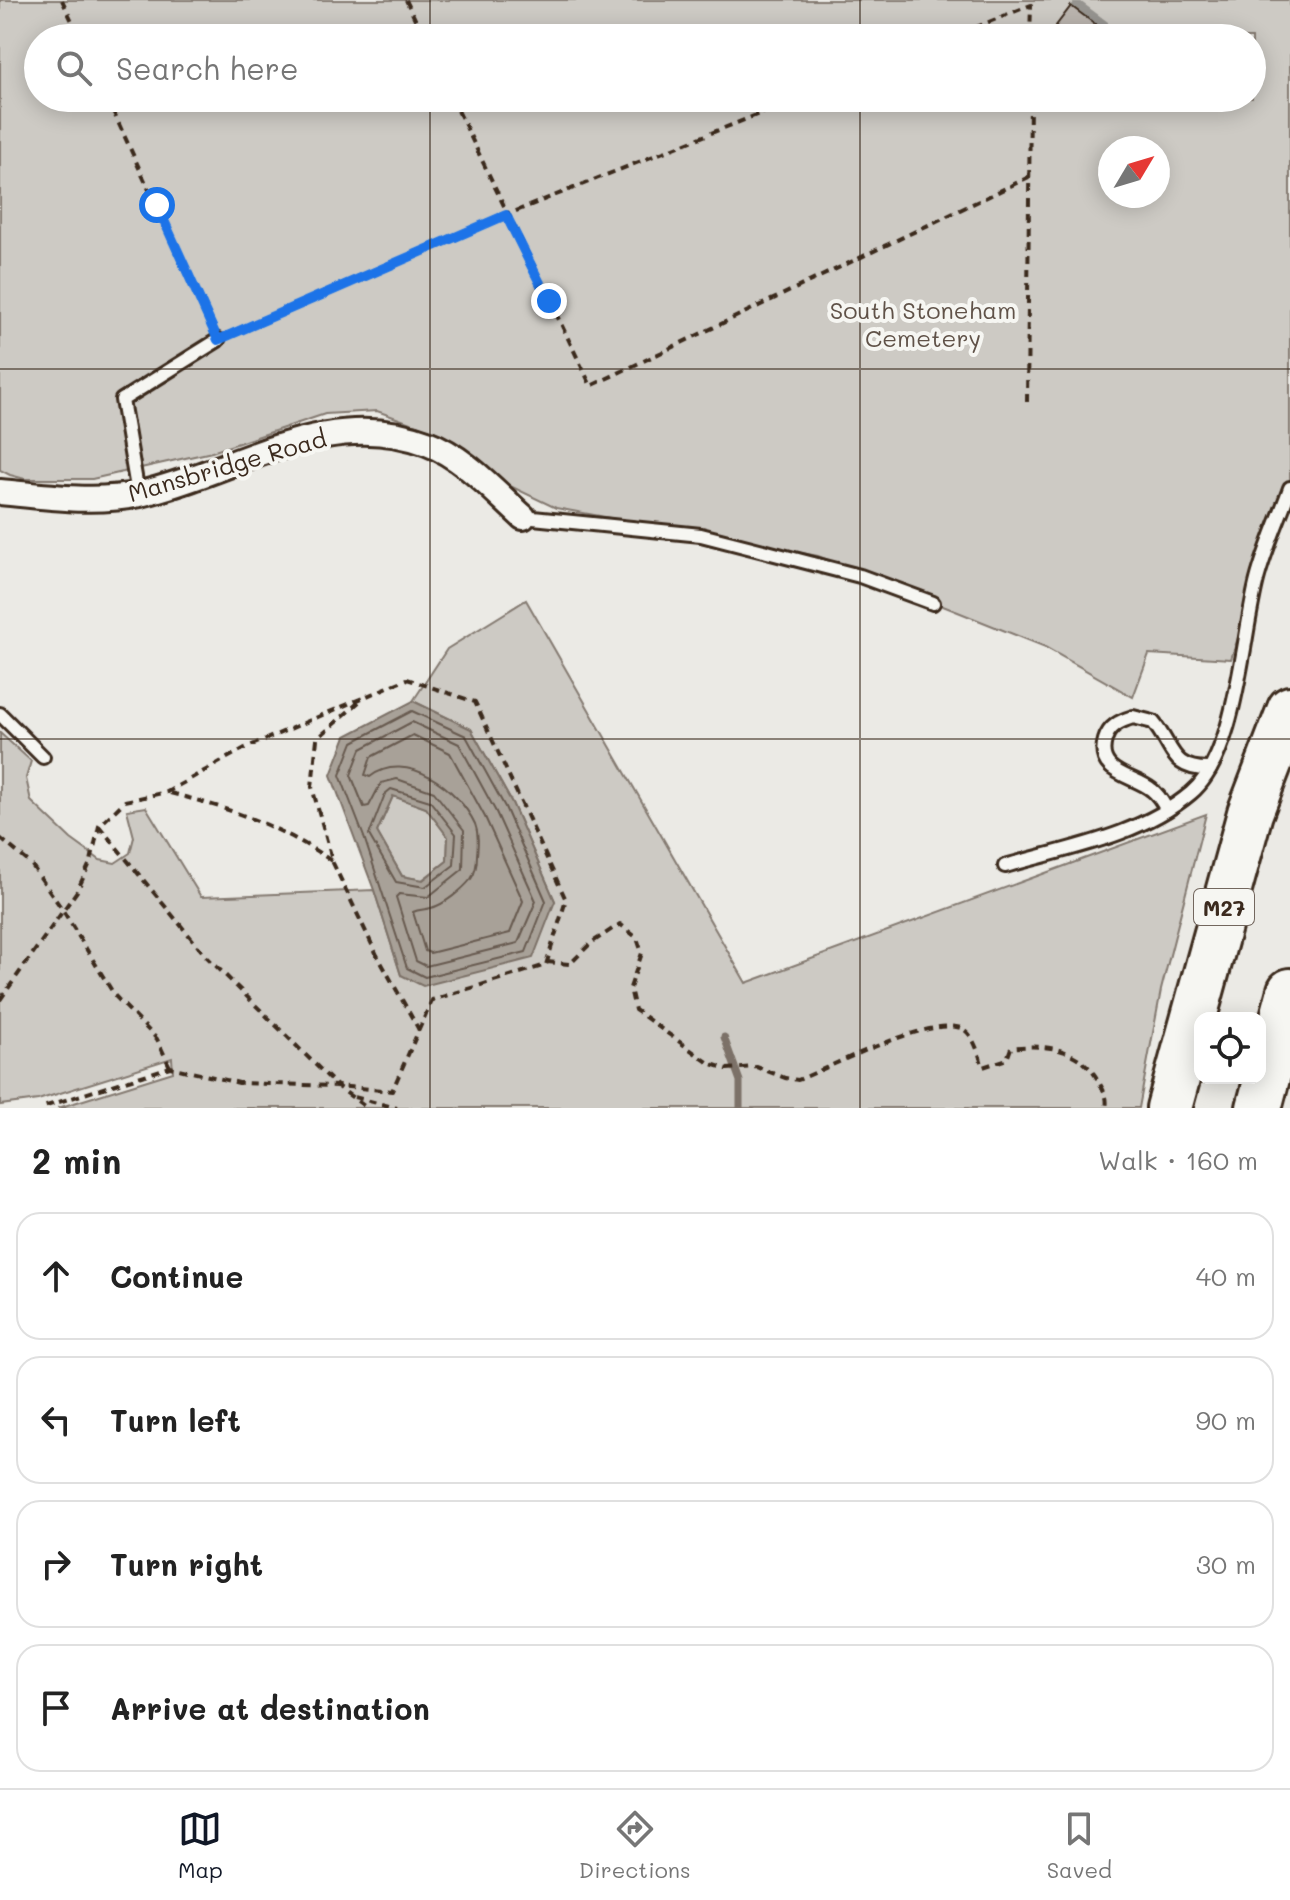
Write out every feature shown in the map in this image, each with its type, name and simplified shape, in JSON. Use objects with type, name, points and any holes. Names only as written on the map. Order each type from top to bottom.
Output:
[{"type":"highway","name":"M27","points":[[1169,1108],[1250,813],[1290,709]]},
{"type":"highway","points":[[1259,1108],[1290,991]]},
{"type":"street","name":"Mansbridge Road","points":[[0,492],[83,500],[138,494],[317,434],[355,430],[390,433],[429,443],[465,465],[523,517]]},
{"type":"lane","points":[[138,494],[122,400],[218,340]]},
{"type":"lane","points":[[1005,866],[1101,839],[1148,821],[1193,792],[1222,745],[1258,578],[1290,488]]},
{"type":"lane","points":[[523,517],[701,535],[860,576],[933,603]]},
{"type":"lane","points":[[0,714],[43,757]]},
{"type":"lane","points":[[1167,810],[1154,791],[1119,775],[1105,761],[1103,744],[1111,728],[1133,717],[1153,722],[1180,762],[1198,769],[1210,769]]},
{"type":"path","points":[[62,0],[73,24]]},
{"type":"path","points":[[406,0],[417,24]]},
{"type":"path","points":[[984,24],[1031,5],[1030,24]]},
{"type":"path","points":[[113,112],[218,340],[506,215],[764,112]]},
{"type":"path","points":[[458,112],[591,386],[1029,177]]},
{"type":"path","points":[[1027,402],[1030,112]]},
{"type":"path","points":[[0,1000],[77,891],[99,826],[125,801],[167,792],[245,748],[407,679],[475,702],[566,900],[546,965],[432,1000],[392,1091],[239,1083],[170,1067],[40,1108]]},
{"type":"path","points":[[364,698],[317,739],[312,787],[333,863],[377,955],[419,1030]]},
{"type":"path","points":[[167,792],[261,821],[313,848],[333,863]]},
{"type":"path","points":[[99,826],[206,956],[337,1086],[365,1107]]},
{"type":"path","points":[[0,838],[31,864],[115,996],[157,1039],[170,1067]]},
{"type":"path","points":[[547,962],[570,964],[591,943],[620,924],[637,938],[642,953],[630,988],[635,1010],[709,1063],[727,1069],[757,1067],[798,1080],[880,1044],[915,1033],[957,1028],[966,1032],[973,1041],[983,1067],[1007,1059],[1011,1048],[1032,1045],[1079,1056],[1096,1075],[1108,1099],[1106,1108]]},
{"type":"path","points":[[352,1097],[397,1108]]},
{"type":"green space","name":"South Stoneham Cemetery","points":[[0,0],[1290,0],[1290,480],[1231,659],[1149,654],[1133,697],[1043,646],[818,556],[556,508],[510,486],[441,434],[377,411],[325,414],[212,452],[92,479],[25,479],[0,470]]},
{"type":"green space","points":[[526,600],[746,983],[1206,814],[1161,990],[1139,1108],[58,1108],[173,1072],[172,1058],[38,1100],[0,1105],[0,733],[31,761],[26,778],[31,801],[71,839],[100,860],[115,863],[130,853],[134,837],[127,810],[146,807],[201,897],[374,890],[401,975],[555,901],[512,803],[471,729],[413,701],[447,649]]},
{"type":"green space","points":[[393,796],[426,808],[448,837],[447,861],[422,880],[402,876],[377,832]]},
{"type":"water","points":[[413,701],[471,729],[512,803],[555,901],[533,958],[423,986],[401,975],[374,890],[331,775],[346,736]],"holes":[[[393,796],[426,808],[448,837],[447,861],[423,880],[402,876],[377,832]]]},
{"type":"building","points":[[1071,6],[1095,24],[1057,24]]},
{"type":"waterway","points":[[724,1037],[740,1081],[740,1108]]},
{"type":"route","points":[[157,205],[218,340],[506,215],[549,301]]}]
